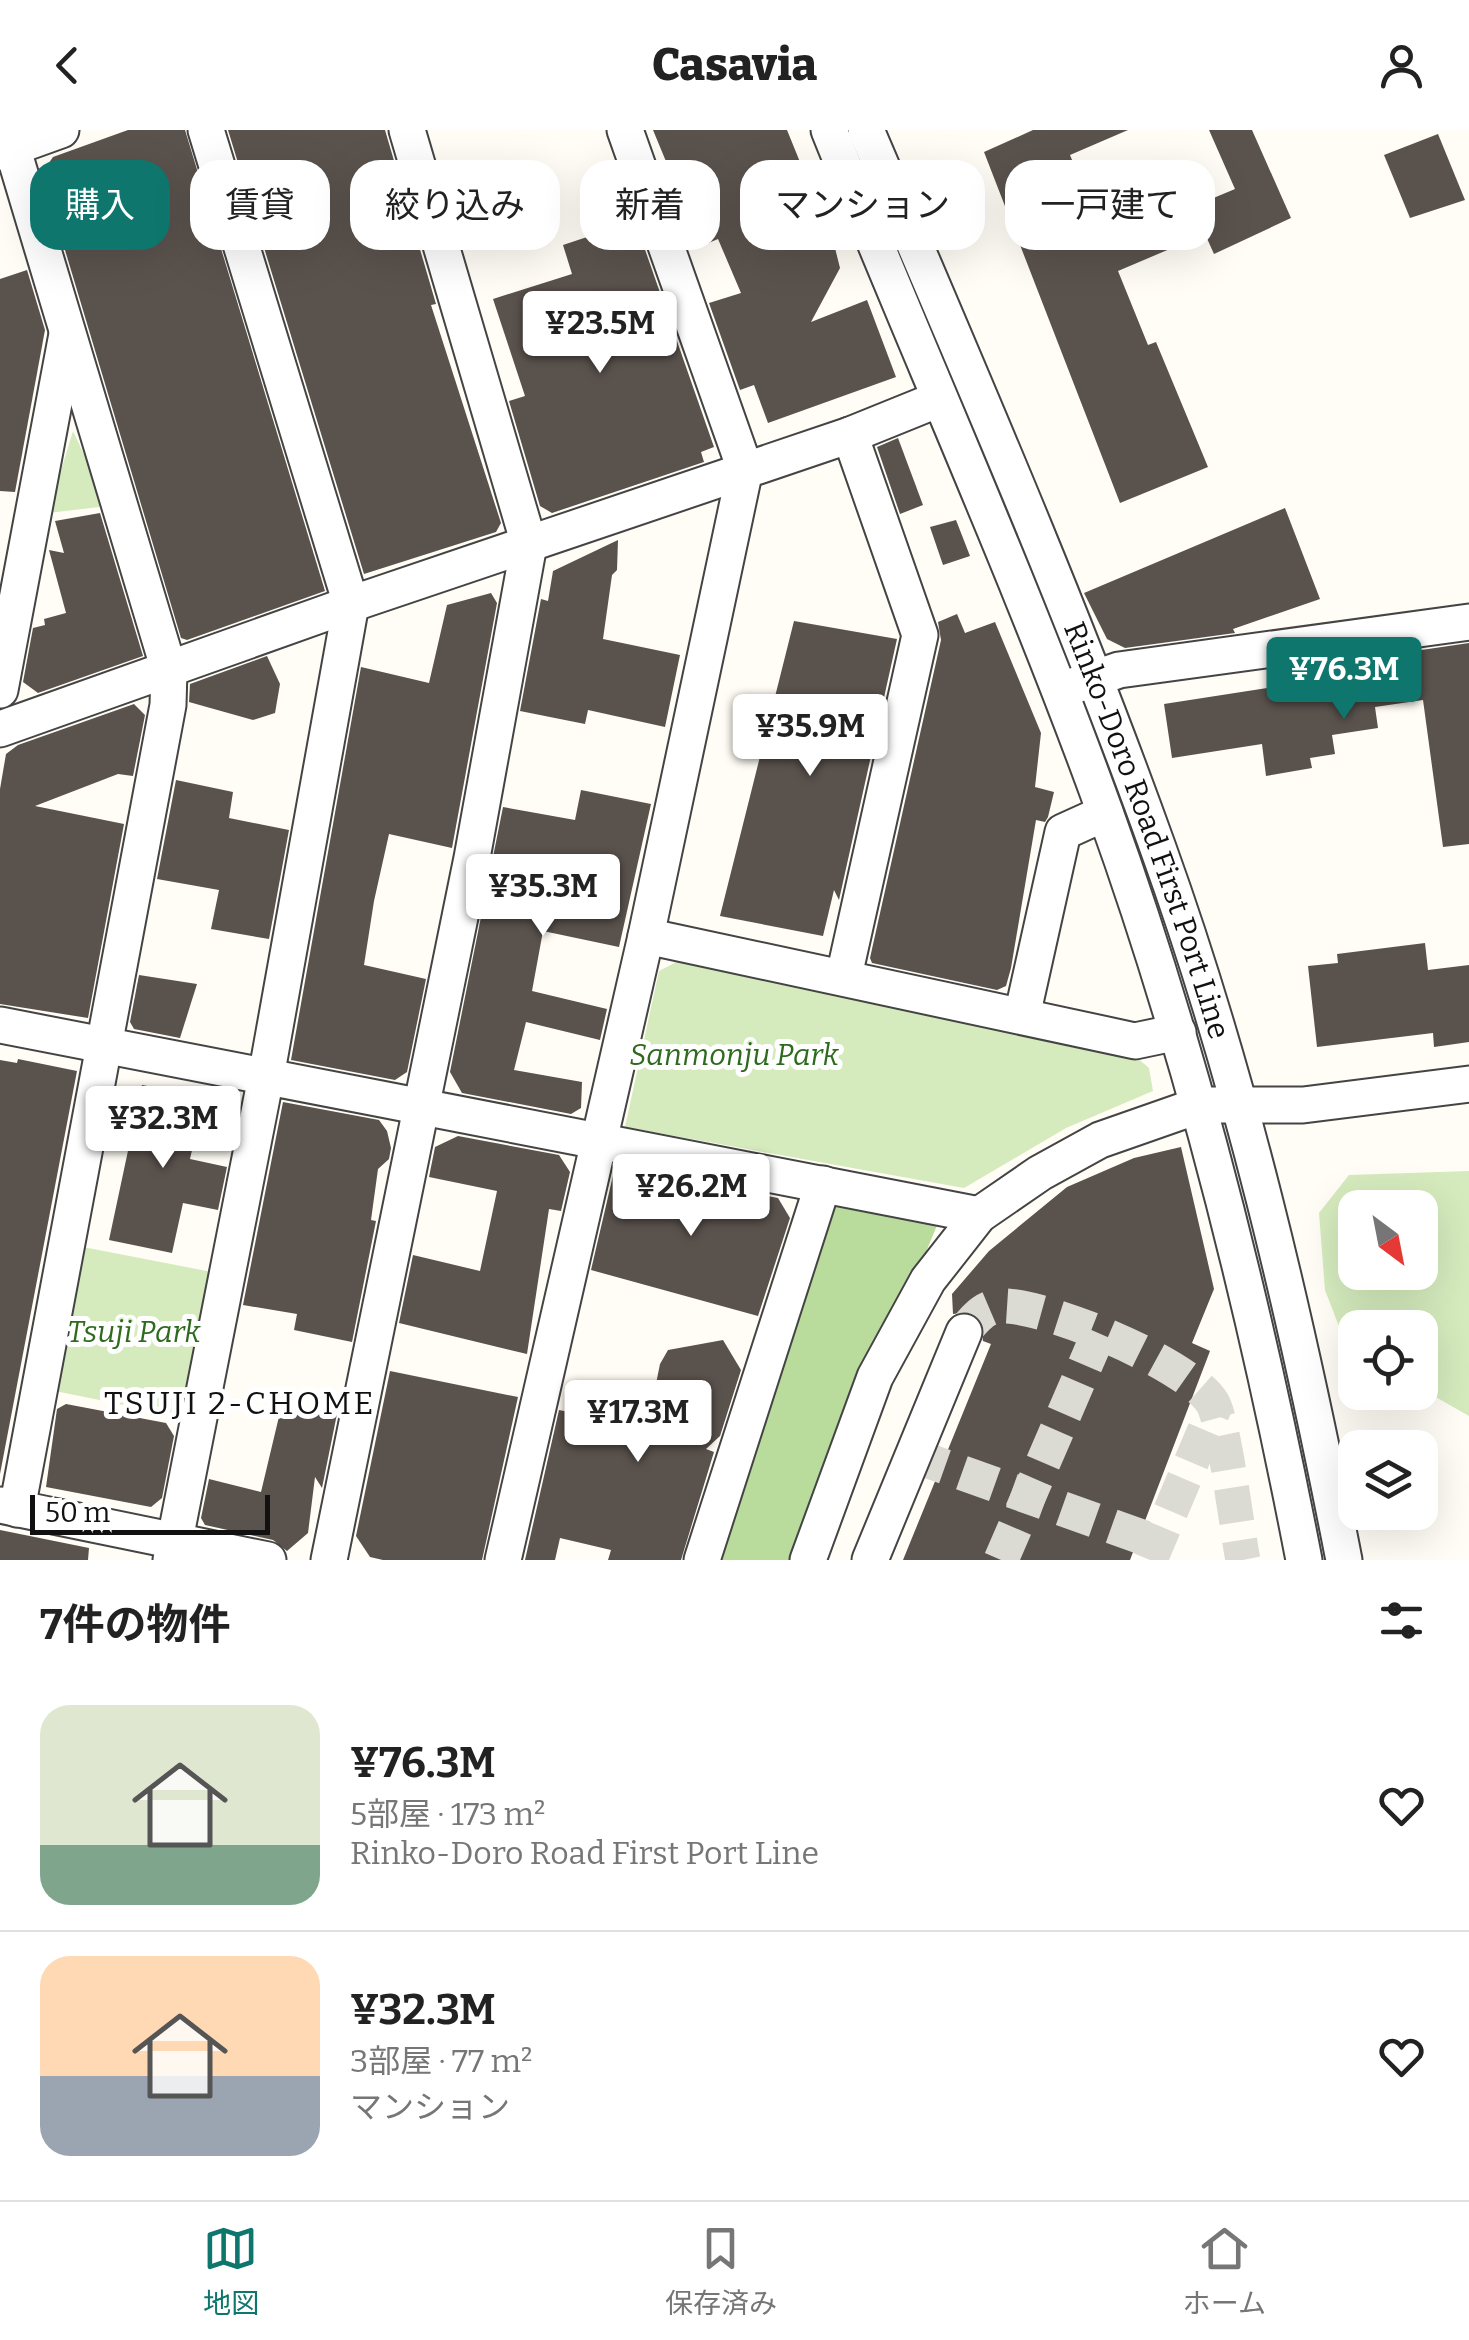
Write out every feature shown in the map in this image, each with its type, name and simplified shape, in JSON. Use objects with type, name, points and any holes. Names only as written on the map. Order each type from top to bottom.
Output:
[{"type":"street","points":[[61,130],[6,143],[68,328],[169,670],[168,705],[107,1047],[9,1507],[172,1552],[268,1560]]},
{"type":"street","points":[[172,1552],[266,1078],[350,604],[206,130]]},
{"type":"street","points":[[329,1560],[472,858],[529,544],[407,130]]},
{"type":"street","points":[[502,1560],[646,936],[745,469],[624,130]]},
{"type":"street","name":"Rinko-Doro Road First Port Line","points":[[829,130],[1105,812],[1200,1106],[1277,1420],[1304,1560]]},
{"type":"street","name":"Rinko-Doro Road First Port Line","points":[[866,130],[1159,850],[1239,1103],[1314,1410],[1344,1560]]},
{"type":"street","points":[[0,690],[68,328]]},
{"type":"street","points":[[0,729],[350,604],[850,435],[939,399]]},
{"type":"street","points":[[844,976],[920,635],[850,435]]},
{"type":"street","points":[[1058,692],[1092,678],[1156,664],[1469,622]]},
{"type":"street","points":[[1022,1016],[1063,832],[1105,812]]},
{"type":"street","points":[[646,936],[1135,1041],[1178,1032]]},
{"type":"street","points":[[0,1025],[420,1110],[596,1140],[979,1215]]},
{"type":"street","points":[[808,1560],[876,1377],[928,1280],[979,1215],[1040,1173],[1100,1140],[1200,1106],[1304,1106],[1469,1084]]},
{"type":"street","points":[[702,1560],[823,1184]]},
{"type":"street","points":[[870,1560],[964,1332]]},
{"type":"green space","points":[[73,431],[108,506],[48,513]]},
{"type":"green space","name":"Sanmonju Park","points":[[692,954],[1129,1051],[1149,1068],[1153,1091],[1066,1128],[964,1188],[625,1127],[659,971]]},
{"type":"green space","points":[[1469,1171],[1469,1416],[1438,1398],[1438,1310],[1338,1310],[1338,1324],[1325,1290],[1319,1213],[1349,1175]]},
{"type":"green space","points":[[834,1203],[938,1223],[798,1560],[712,1560]]},
{"type":"green space","name":"Tsuji Park","points":[[83,1247],[212,1272],[183,1417],[55,1391]]},
{"type":"building","points":[[128,130],[185,130],[194,160],[190,160],[190,250],[221,250],[325,591],[187,640],[181,638],[65,250],[170,250],[170,160],[51,160]]},
{"type":"building","points":[[228,130],[385,130],[394,160],[350,160],[350,250],[420,250],[436,304],[431,305],[501,523],[496,532],[364,574],[265,250],[330,250],[330,160],[237,160]]},
{"type":"building","points":[[653,130],[787,130],[799,160],[740,160],[740,250],[836,250],[840,268],[811,322],[867,300],[896,377],[768,423],[754,385],[740,390],[709,303],[741,293],[720,244],[720,160],[665,160]]},
{"type":"building","points":[[1033,130],[1128,130],[1070,155],[1072,160],[1005,160],[1005,206],[984,152]]},
{"type":"building","points":[[1209,130],[1252,130],[1291,218],[1214,254],[1215,197],[1235,189]]},
{"type":"building","points":[[1438,134],[1465,200],[1410,218],[1384,155]]},
{"type":"building","points":[[580,239],[580,250],[645,250],[714,447],[701,452],[704,462],[552,513],[540,506],[509,401],[525,396],[493,299],[572,274],[563,245]]},
{"type":"building","points":[[1022,250],[1167,250],[1118,271],[1148,345],[1156,342],[1208,467],[1120,503]]},
{"type":"building","points":[[27,270],[45,330],[15,492],[0,491],[0,279]]},
{"type":"building","points":[[898,438],[923,505],[900,514],[877,447]]},
{"type":"building","points":[[1285,508],[1320,599],[1233,629],[1235,633],[1125,648],[1107,639],[1084,593]]},
{"type":"building","points":[[100,513],[143,656],[38,693],[23,682],[33,628],[45,625],[44,619],[66,613],[49,550],[64,553],[55,521]]},
{"type":"building","points":[[956,520],[970,556],[943,565],[930,527]]},
{"type":"building","points":[[618,540],[617,570],[612,575],[603,639],[680,655],[665,727],[588,710],[585,724],[520,711],[541,599],[548,601],[553,571]]},
{"type":"building","points":[[491,593],[497,603],[452,848],[389,834],[374,901],[364,965],[426,979],[407,1072],[395,1080],[291,1060],[361,667],[429,683],[447,605]]},
{"type":"building","points":[[957,614],[965,633],[995,622],[1041,733],[1035,787],[1054,792],[1045,822],[1036,820],[1011,968],[1006,986],[997,990],[872,963],[870,958],[941,640],[938,622]]},
{"type":"building","points":[[794,621],[897,639],[839,900],[834,890],[823,936],[720,916]]},
{"type":"building","points":[[1469,643],[1469,844],[1443,847],[1423,700],[1375,707],[1378,728],[1332,735],[1335,754],[1310,758],[1312,768],[1266,776],[1262,744],[1172,758],[1164,704],[1403,667],[1401,653]]},
{"type":"building","points":[[267,656],[280,684],[275,713],[253,720],[189,702],[190,684]]},
{"type":"building","points":[[134,704],[145,715],[133,776],[118,774],[35,806],[124,824],[88,1018],[0,1004],[0,789],[6,754],[18,745]]},
{"type":"building","points":[[176,780],[233,792],[229,818],[289,830],[269,939],[211,929],[219,890],[157,879]]},
{"type":"building","points":[[581,790],[651,804],[619,947],[543,931],[532,991],[607,1009],[600,1040],[526,1022],[514,1070],[582,1082],[581,1108],[571,1114],[462,1093],[450,1072],[503,807],[575,820]]},
{"type":"building","points":[[1425,943],[1428,970],[1469,965],[1469,1042],[1434,1047],[1433,1033],[1317,1047],[1308,966],[1338,963],[1337,954]]},
{"type":"building","points":[[139,975],[197,984],[180,1038],[134,1029],[130,1022]]},
{"type":"building","points":[[18,1059],[77,1071],[0,1474],[0,1060],[17,1063]]},
{"type":"building","points":[[142,1085],[204,1097],[190,1159],[227,1167],[218,1210],[183,1203],[172,1253],[109,1240]]},
{"type":"building","points":[[283,1102],[379,1120],[387,1131],[391,1148],[389,1159],[378,1169],[371,1220],[376,1221],[352,1342],[294,1330],[297,1314],[243,1305]]},
{"type":"building","points":[[458,1136],[559,1155],[570,1172],[561,1211],[549,1209],[527,1354],[399,1323],[413,1255],[480,1271],[497,1191],[429,1177],[435,1147]]},
{"type":"building","points":[[1181,1147],[1214,1289],[1192,1343],[1210,1351],[1130,1560],[903,1560],[991,1344],[983,1341],[980,1318],[971,1312],[953,1314],[952,1294],[989,1251],[1067,1187],[1134,1158]]},
{"type":"building","points":[[615,1167],[778,1198],[790,1218],[758,1316],[591,1270]]},
{"type":"building","points":[[723,1340],[741,1370],[720,1436],[706,1449],[714,1452],[681,1560],[608,1560],[611,1550],[560,1538],[555,1560],[525,1560],[559,1410],[647,1428],[660,1364],[668,1350]]},
{"type":"building","points":[[390,1371],[518,1397],[482,1560],[383,1560],[370,1557],[356,1536]]},
{"type":"building","points":[[66,1404],[166,1423],[174,1436],[162,1498],[151,1507],[46,1487],[57,1409]]},
{"type":"building","points":[[282,1404],[337,1414],[322,1488],[315,1477],[308,1533],[287,1551],[273,1540],[205,1525],[201,1518],[209,1479],[261,1492]]},
{"type":"building","points":[[0,1530],[89,1548],[88,1560],[0,1560]]},
{"type":"tunnel","points":[[964,1332],[987,1309],[1028,1309],[1117,1340],[1198,1387],[1217,1413],[1243,1560]]},
{"type":"tunnel","points":[[1001,1560],[1099,1333]]},
{"type":"tunnel","points":[[1150,1560],[1215,1406]]},
{"type":"tunnel","points":[[912,1455],[1156,1542]]},
{"type":"district","name":"TSUJI 2-CHOME","points":[[240,1403]]}]
